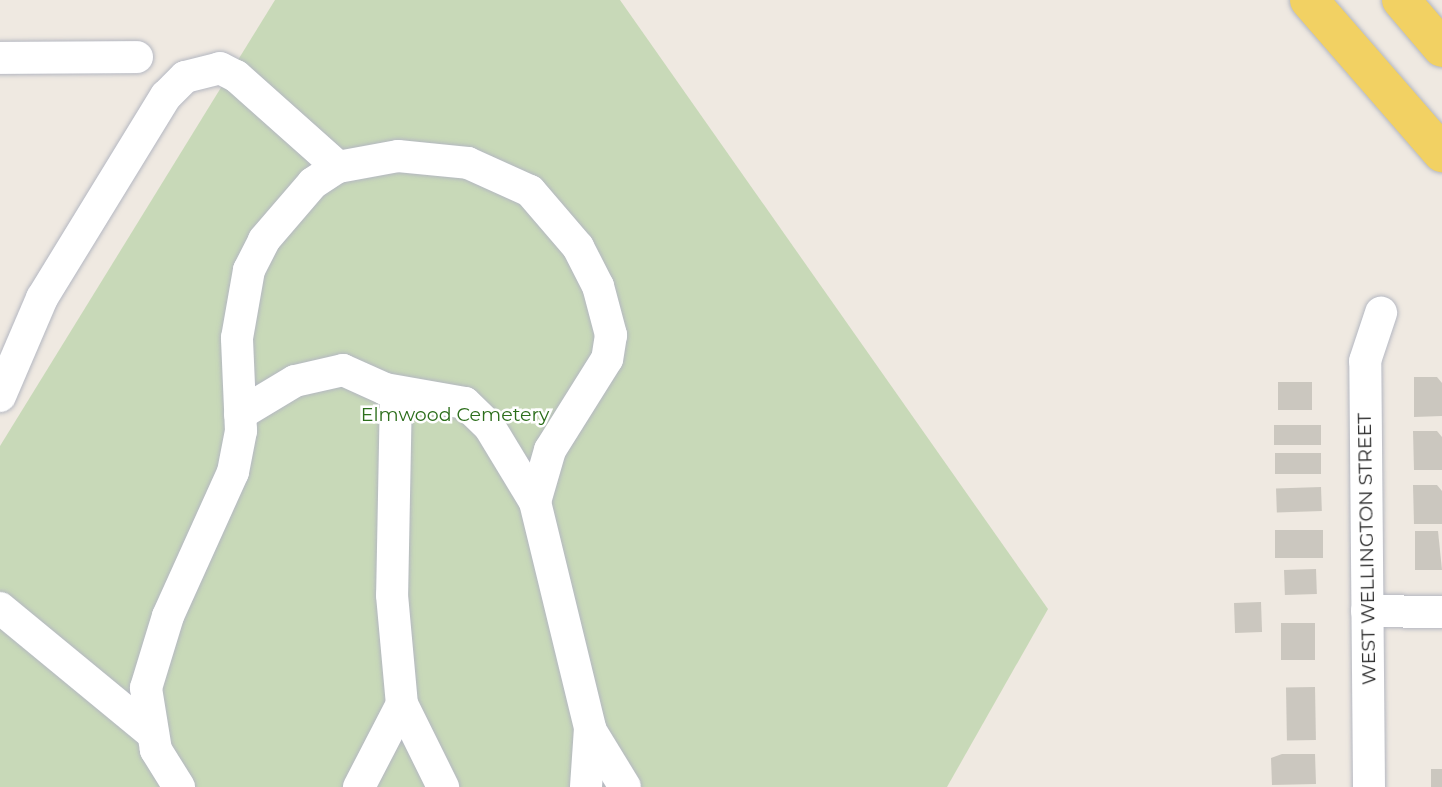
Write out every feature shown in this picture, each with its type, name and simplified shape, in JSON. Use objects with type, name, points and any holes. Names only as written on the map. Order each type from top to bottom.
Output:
[{"type":"main road","points":[[1309,0],[1442,153]]},
{"type":"main road","points":[[1401,0],[1442,48]]},
{"type":"street","points":[[0,58],[137,57]]},
{"type":"street","points":[[0,396],[42,298],[166,96],[185,77],[220,68],[236,76],[338,167]]},
{"type":"street","points":[[149,731],[146,688],[154,655],[216,520],[233,471],[240,414],[237,338],[249,270],[287,209],[338,167],[398,156],[468,163],[504,174],[537,198],[578,247],[598,286],[611,335],[607,359],[550,450],[536,502]]},
{"type":"street","name":"WEST WELLINGTON STREET","points":[[1369,787],[1365,362],[1381,313]]},
{"type":"street","points":[[240,414],[318,373],[343,370],[397,392],[465,403],[489,426],[536,502],[590,728],[625,787]]},
{"type":"street","points":[[397,392],[392,595],[401,704],[443,787]]},
{"type":"street","points":[[0,608],[40,635],[149,731],[179,787]]},
{"type":"street","points":[[1367,611],[1442,612]]},
{"type":"street","points":[[359,787],[401,704]]},
{"type":"street","points":[[586,787],[590,728]]},
{"type":"green space","name":"Elmwood Cemetery","points":[[275,0],[620,0],[1048,609],[947,787],[0,787],[0,446]]},
{"type":"building","points":[[1414,377],[1437,377],[1442,383],[1442,416],[1414,417]]},
{"type":"building","points":[[1278,382],[1312,382],[1312,410],[1278,410]]},
{"type":"building","points":[[1274,425],[1321,425],[1321,445],[1274,445]]},
{"type":"building","points":[[1413,431],[1437,431],[1442,437],[1442,470],[1414,470]]},
{"type":"building","points":[[1275,453],[1321,453],[1321,474],[1275,474]]},
{"type":"building","points":[[1413,485],[1437,485],[1442,491],[1442,524],[1414,524]]},
{"type":"building","points":[[1321,487],[1322,511],[1277,513],[1276,489]]},
{"type":"building","points":[[1275,530],[1323,530],[1323,558],[1275,558]]},
{"type":"building","points":[[1415,531],[1438,531],[1442,570],[1415,570]]},
{"type":"building","points":[[1316,569],[1317,594],[1285,595],[1284,570]]},
{"type":"building","points":[[1261,602],[1262,632],[1235,633],[1234,603]]},
{"type":"building","points":[[1281,623],[1315,623],[1315,660],[1281,660]]},
{"type":"building","points":[[1315,687],[1316,740],[1287,740],[1286,688]]},
{"type":"building","points":[[1282,754],[1315,754],[1316,784],[1272,785],[1271,758]]},
{"type":"building","points":[[1431,769],[1442,769],[1442,787],[1431,787]]}]
